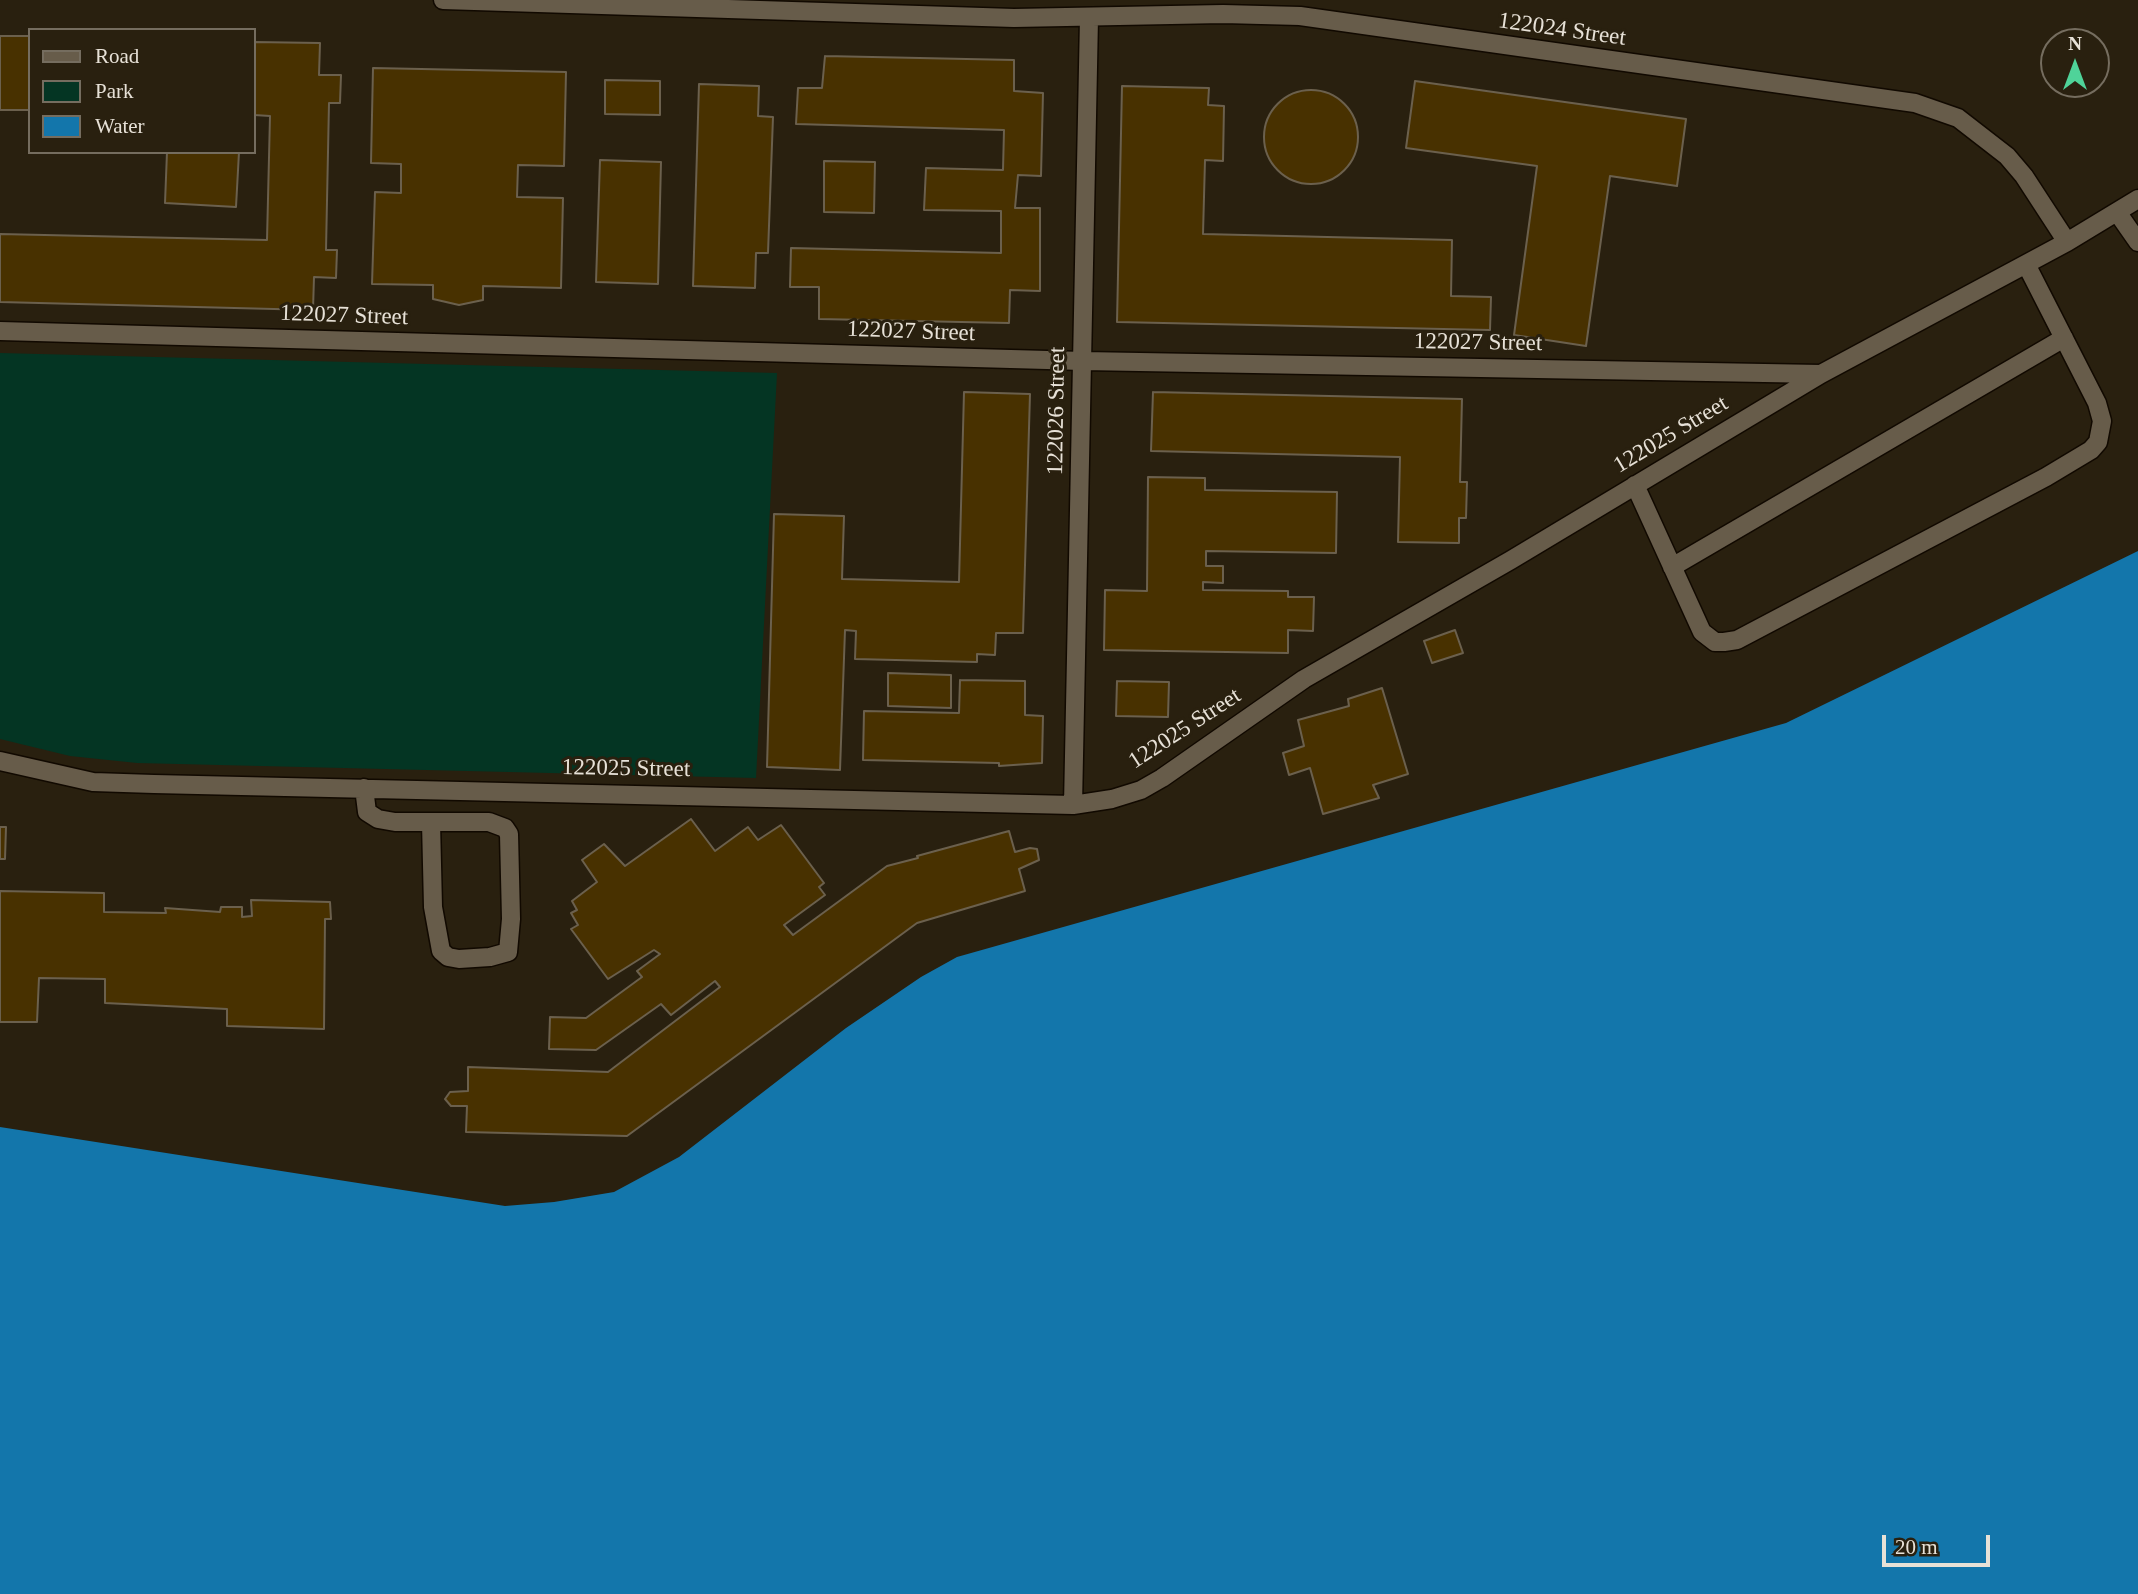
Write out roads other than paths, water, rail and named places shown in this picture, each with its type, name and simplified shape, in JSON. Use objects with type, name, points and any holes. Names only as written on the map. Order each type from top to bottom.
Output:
[{"type":"street","name":"122024 Street","points":[[443,0],[1088,18],[1223,14],[1300,16],[1929,106],[1975,128],[2007,156],[2024,176],[2067,242]]},
{"type":"street","points":[[1223,14],[1246,0]]},
{"type":"street","name":"122026 Street","points":[[1073,805],[1088,18]]},
{"type":"street","name":"122025 Street","points":[[0,761],[93,782],[1073,805],[1112,799],[1140,790],[1185,763],[1304,679],[1821,374],[2067,242],[2138,199]]},
{"type":"street","points":[[2117,212],[2138,242]]},
{"type":"street","points":[[1635,485],[1702,632],[1715,642],[1737,639],[2046,477],[2091,450],[2101,433],[2097,403],[2026,264]]},
{"type":"street","name":"122027 Street","points":[[0,331],[1083,361],[1821,374]]},
{"type":"street","points":[[1672,567],[2064,338]]},
{"type":"street","points":[[363,788],[367,812],[378,819],[489,822],[505,828],[509,834],[511,906],[511,944],[508,952],[490,957],[459,959],[448,957],[441,951],[433,907],[431,822]]},
{"type":"water","points":[[2138,551],[2138,1594],[0,1594],[0,1127],[505,1206],[554,1202],[614,1192],[679,1157],[846,1028],[921,977],[957,957],[1786,723]]}]
